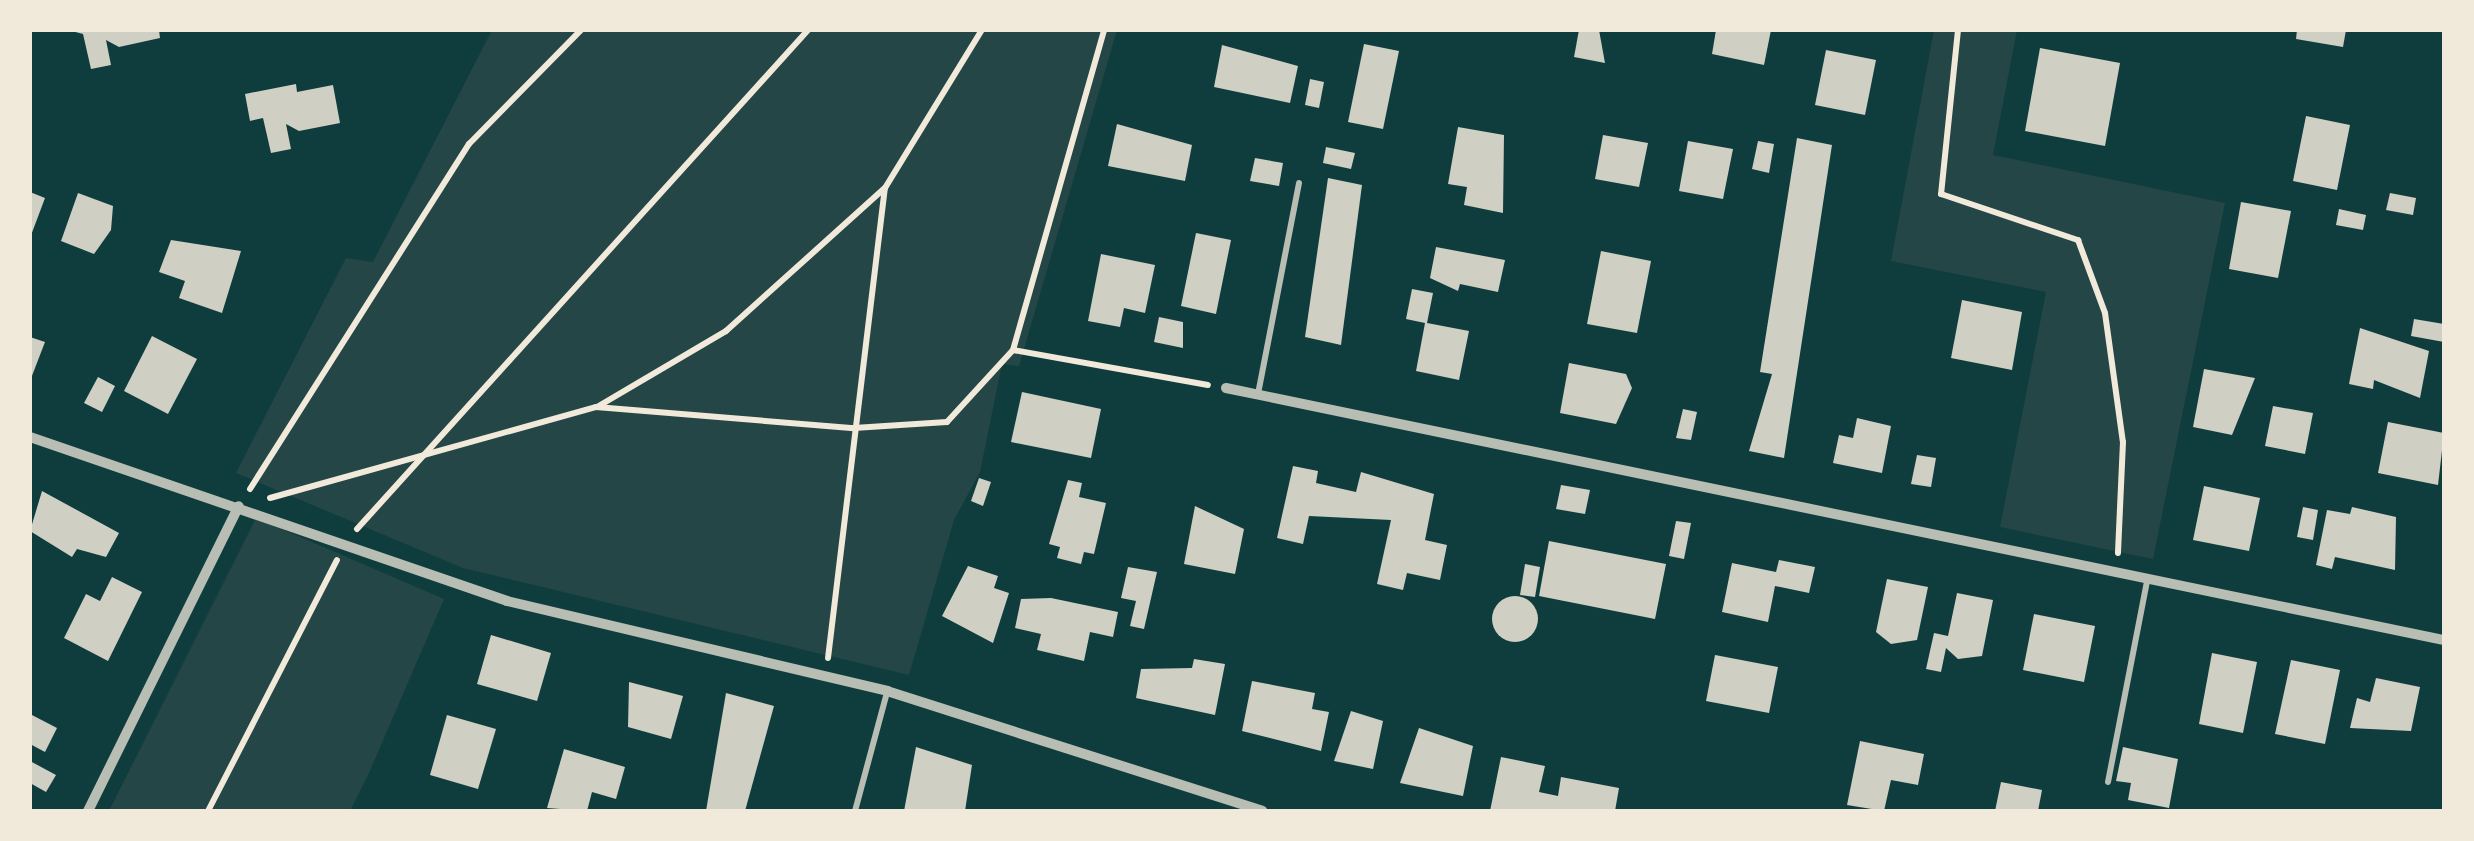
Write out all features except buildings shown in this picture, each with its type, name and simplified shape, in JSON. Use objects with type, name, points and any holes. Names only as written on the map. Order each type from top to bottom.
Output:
[{"type":"street","points":[[1226,388],[2444,640]]},
{"type":"street","points":[[30,437],[198,500],[240,506],[507,601],[887,691],[1262,811]]},
{"type":"street","points":[[88,811],[240,506]]},
{"type":"lane","points":[[1258,395],[1298,183]]},
{"type":"lane","points":[[2108,782],[2148,580]]},
{"type":"lane","points":[[855,811],[887,691]]},
{"type":"path","points":[[240,506],[469,144],[581,30]]},
{"type":"path","points":[[208,811],[346,542],[418,458],[800,42],[806,30]]},
{"type":"path","points":[[240,506],[596,407],[726,331],[885,188],[982,30]]},
{"type":"path","points":[[596,407],[854,428],[948,422],[1014,350],[1104,30]]},
{"type":"path","points":[[1958,30],[1941,194],[2078,240],[2105,313],[2124,442],[2114,573]]},
{"type":"path","points":[[826,676],[885,188]]},
{"type":"path","points":[[1014,350],[1226,388]]},
{"type":"shaded area","points":[[492,30],[1117,30],[1019,366],[1002,364],[980,472],[954,520],[909,675],[463,568],[236,473],[346,258],[373,262]]},
{"type":"shaded area","points":[[1934,30],[2017,30],[1993,155],[2225,203],[2153,559],[2000,527],[2046,292],[1891,261]]},
{"type":"shaded area","points":[[256,518],[444,599],[350,811],[109,811]]}]
